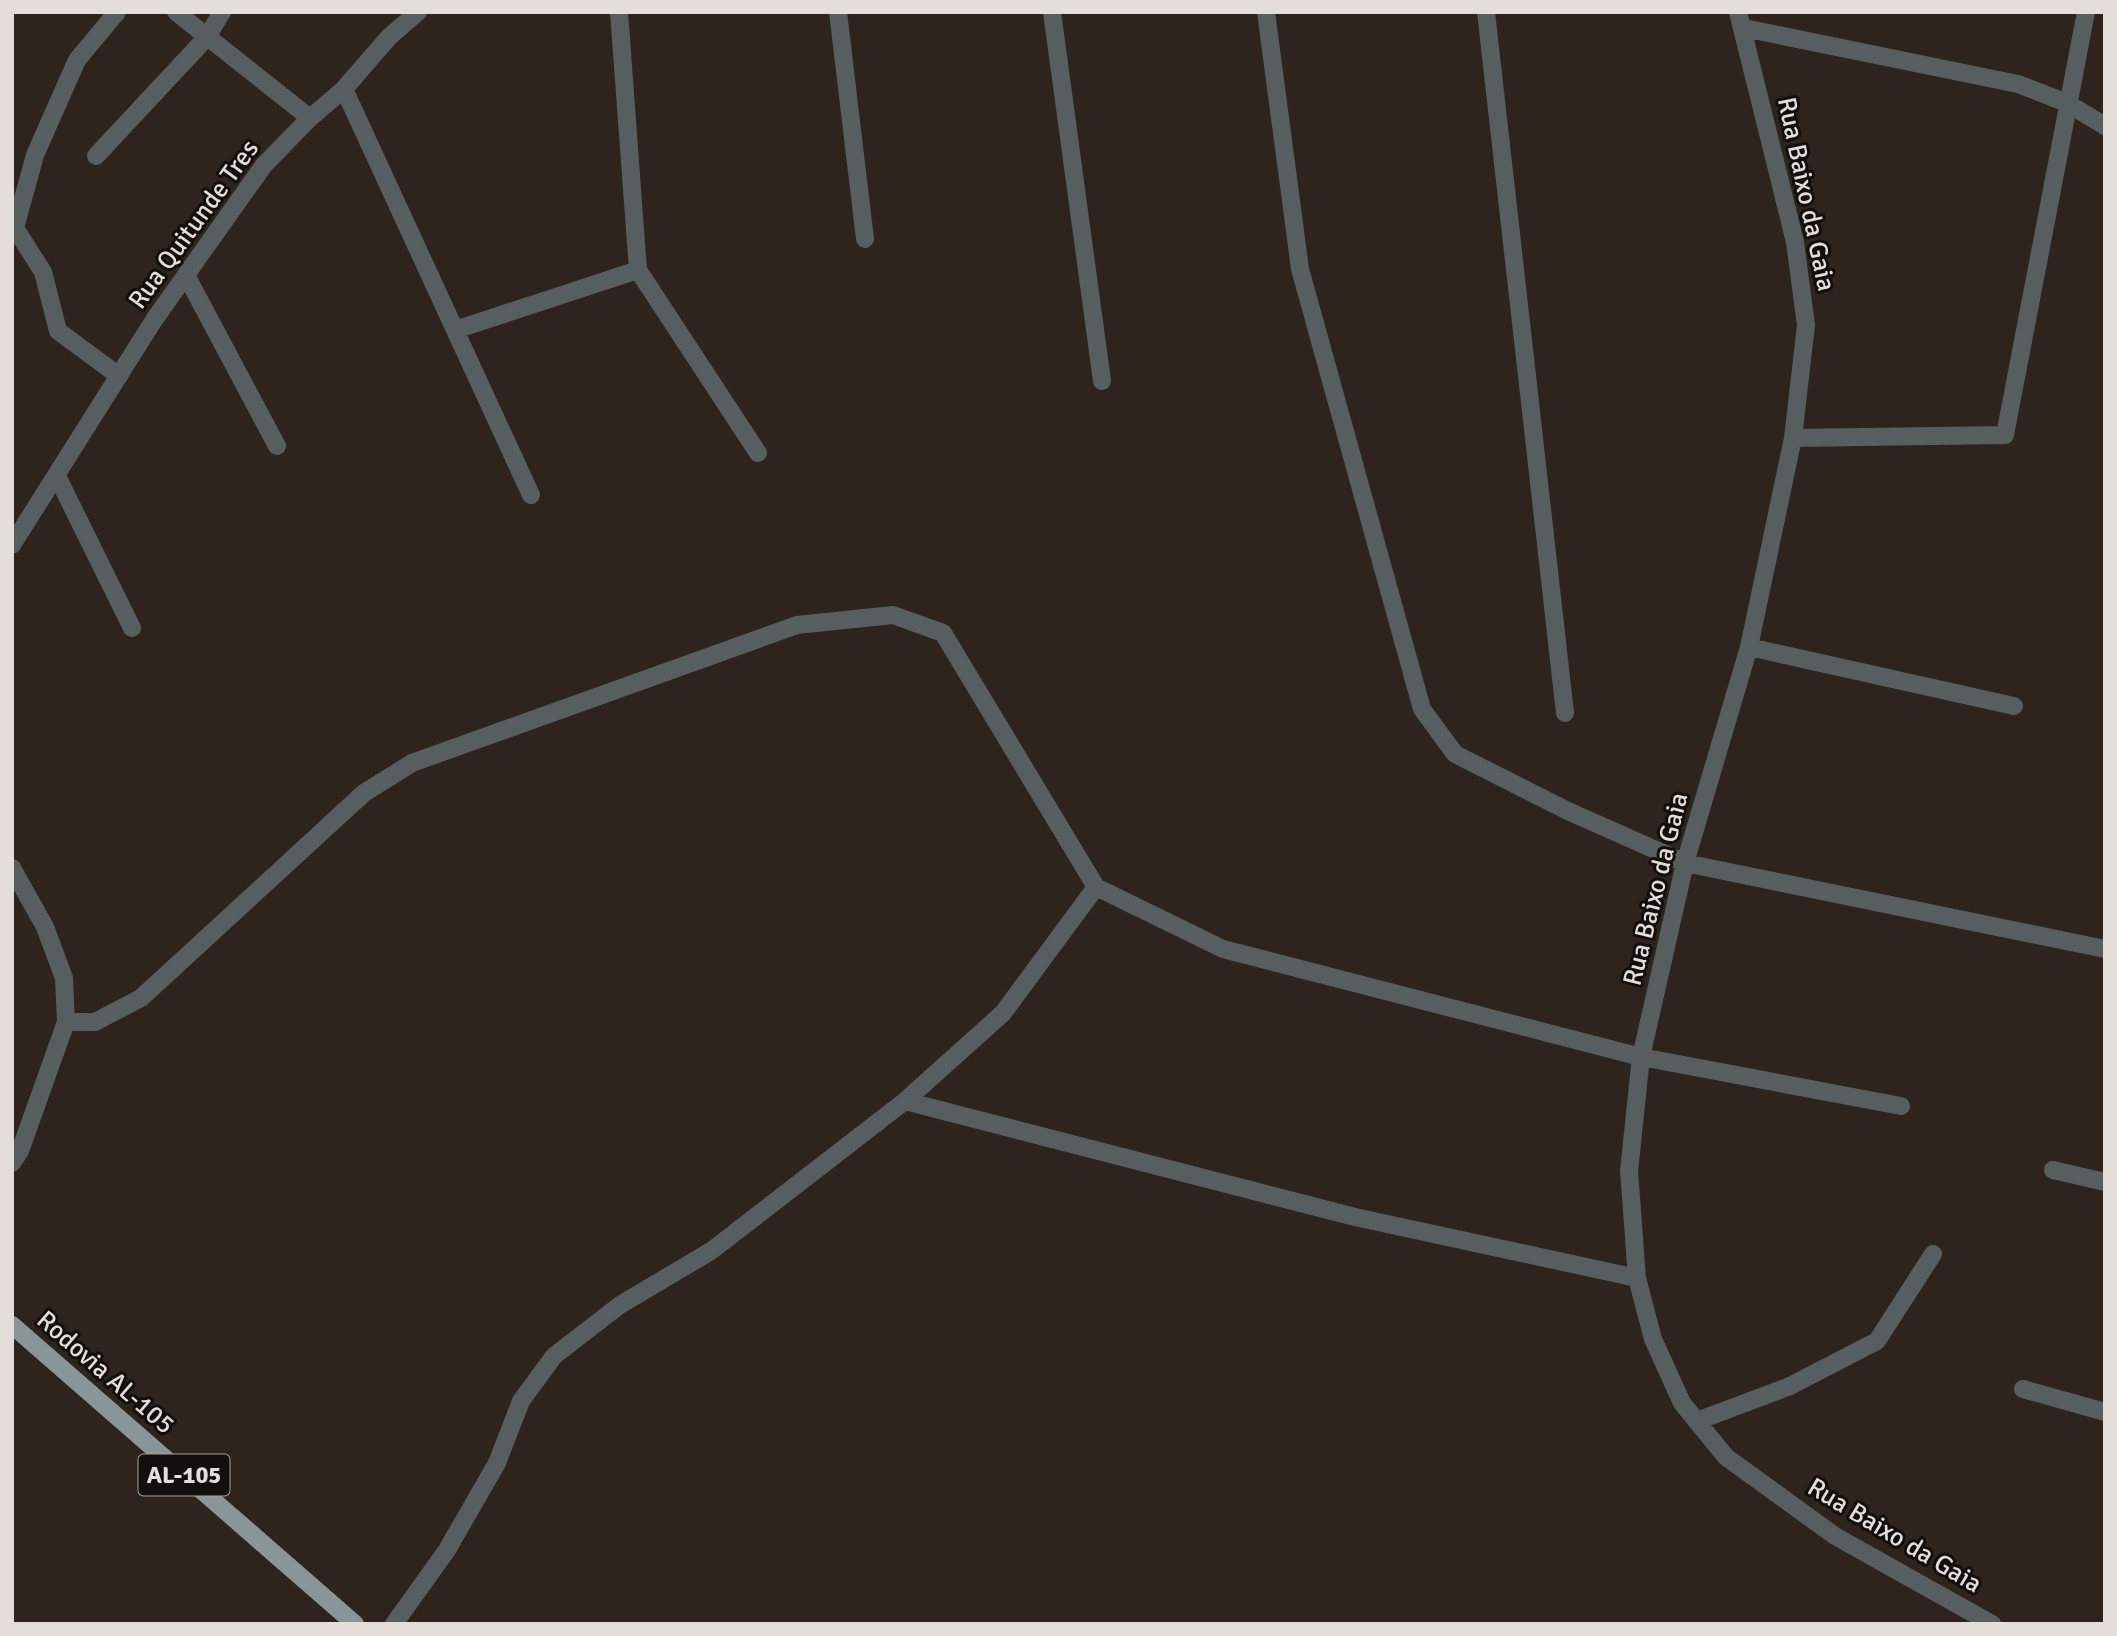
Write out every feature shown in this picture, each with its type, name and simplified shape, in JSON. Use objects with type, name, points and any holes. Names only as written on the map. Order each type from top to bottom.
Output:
[{"type":"main road","name":"Rodovia AL-105","points":[[12,1325],[355,1624]]},
{"type":"street","points":[[117,12],[77,60],[35,155],[15,228],[43,272],[58,331],[119,376]]},
{"type":"street","points":[[176,12],[310,118]]},
{"type":"street","points":[[96,156],[208,37],[222,12]]},
{"type":"street","name":"Rua Quitunde Tres","points":[[12,545],[153,320],[264,164],[344,89],[389,37],[418,12]]},
{"type":"street","points":[[619,12],[638,270],[758,453]]},
{"type":"street","points":[[838,12],[865,239]]},
{"type":"street","points":[[1052,12],[1102,381]]},
{"type":"street","points":[[1266,12],[1300,269],[1422,709],[1455,754],[1568,811],[1685,863],[2105,949]]},
{"type":"street","points":[[1486,12],[1565,713]]},
{"type":"street","points":[[1793,438],[2005,435],[2086,12]]},
{"type":"street","points":[[1741,20],[2018,84],[2067,103],[2105,126]]},
{"type":"street","name":"Rua Baixo da Gaia","points":[[1741,20],[1795,242],[1805,326],[1793,438],[1749,647],[1685,863],[1640,1057],[1629,1171],[1637,1278],[1653,1339],[1682,1403],[1726,1457],[1835,1536],[1992,1624]]},
{"type":"street","points":[[344,89],[531,495]]},
{"type":"street","points":[[455,330],[638,270]]},
{"type":"street","points":[[186,275],[277,446]]},
{"type":"street","points":[[57,476],[132,628]]},
{"type":"street","points":[[66,1022],[95,1022],[141,998],[364,793],[411,763],[797,625],[893,615],[943,633],[1096,887],[1223,949],[1640,1057],[1901,1106]]},
{"type":"street","points":[[1749,647],[2014,706]]},
{"type":"street","points":[[12,868],[45,927],[64,978],[66,1022],[20,1151],[12,1163]]},
{"type":"street","points":[[394,1624],[447,1550],[497,1463],[521,1401],[554,1356],[620,1305],[711,1251],[905,1101],[1003,1013],[1096,887]]},
{"type":"street","points":[[905,1101],[1355,1217],[1637,1278]]},
{"type":"street","points":[[2053,1170],[2105,1182]]},
{"type":"street","points":[[1697,1421],[1790,1386],[1877,1341],[1933,1254]]},
{"type":"street","points":[[2022,1389],[2105,1412]]}]
